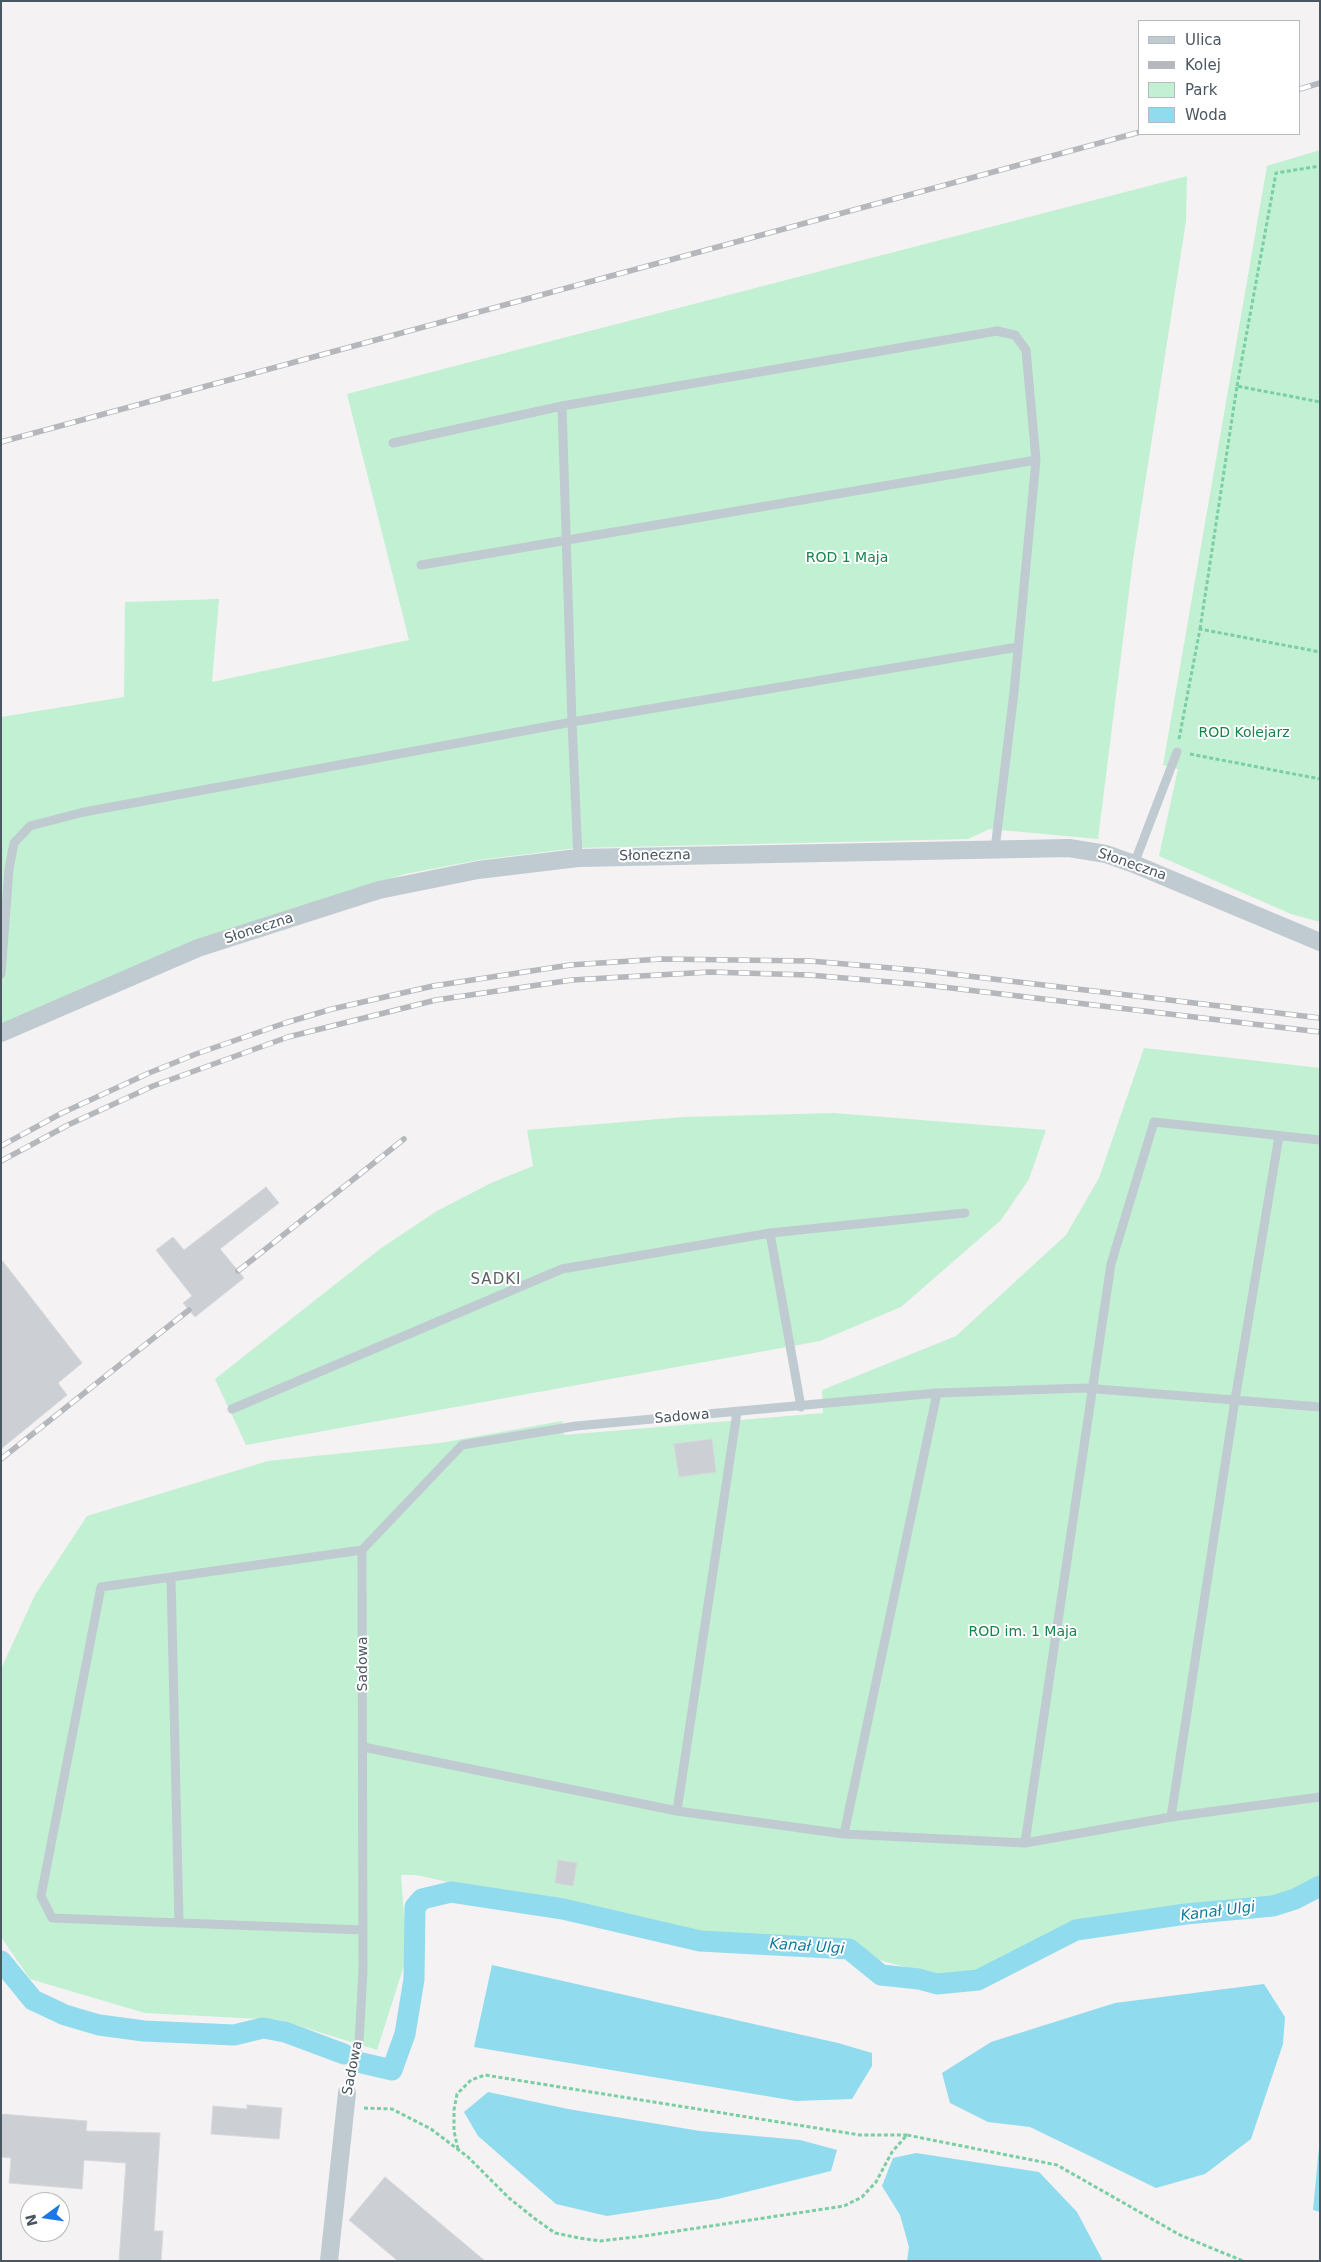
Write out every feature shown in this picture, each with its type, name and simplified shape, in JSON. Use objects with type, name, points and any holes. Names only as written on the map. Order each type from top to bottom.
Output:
[{"type":"street","name":"Słoneczna","points":[[2,1029],[198,948],[380,890],[478,870],[578,858],[1069,848],[1106,854],[1134,864],[1320,942]]},
{"type":"street","name":"Sadowa","points":[[329,2261],[346,2100]]},
{"type":"lane","points":[[393,443],[562,406],[997,331],[1015,335],[1026,350],[1036,460],[1018,647],[995,849]]},
{"type":"lane","points":[[562,406],[578,858]]},
{"type":"lane","points":[[420,565],[566,542],[1036,460]]},
{"type":"lane","points":[[1,974],[9,868],[14,843],[30,826],[84,812],[572,722],[1018,647]]},
{"type":"lane","points":[[1134,864],[1177,752]]},
{"type":"lane","points":[[1025,1842],[1111,1264],[1154,1122],[1320,1140]]},
{"type":"lane","points":[[1171,1817],[1235,1400],[1279,1136]]},
{"type":"lane","points":[[232,1409],[562,1269],[770,1234],[964,1213]]},
{"type":"lane","points":[[770,1234],[801,1407]]},
{"type":"lane","name":"Sadowa","points":[[346,2100],[359,2043],[363,1930],[362,1550],[462,1445],[576,1426],[801,1407],[937,1393],[1092,1388],[1320,1408]]},
{"type":"lane","points":[[844,1834],[937,1393]]},
{"type":"lane","points":[[677,1811],[737,1412]]},
{"type":"lane","points":[[362,1550],[101,1587],[42,1896],[52,1918],[363,1930]]},
{"type":"lane","points":[[171,1577],[178,1923]]},
{"type":"lane","points":[[363,1747],[677,1811],[844,1834],[1025,1842],[1171,1817],[1320,1797]]},
{"type":"path","points":[[1320,166],[1276,173],[1237,386],[1200,629],[1177,752],[1320,779]]},
{"type":"path","points":[[1237,386],[1320,402]]},
{"type":"path","points":[[1200,629],[1320,652]]},
{"type":"path","points":[[458,2150],[454,2131],[454,2110],[457,2094],[471,2080],[485,2075],[860,2135],[907,2135],[1057,2165],[1180,2235],[1244,2261]]},
{"type":"path","points":[[346,2100],[392,2109],[431,2129],[458,2150],[509,2198],[555,2233],[600,2241],[844,2206],[862,2197],[876,2182],[892,2152],[907,2135]]},
{"type":"green space","name":"ROD Kolejarz","points":[[1320,150],[1320,922],[1291,914],[1159,856],[1178,769],[1163,765],[1267,166]]},
{"type":"green space","name":"ROD 1 Maja","points":[[1187,176],[1186,221],[1133,560],[1098,839],[990,829],[968,839],[577,848],[479,860],[405,874],[180,947],[1,1029],[1,717],[124,697],[125,602],[219,599],[212,682],[409,640],[347,394]]},
{"type":"green space","name":"ROD im. 1 Maja","points":[[1144,1048],[1320,1068],[1320,1879],[1287,1898],[1071,1924],[985,1974],[951,1980],[826,1945],[699,1936],[416,1875],[401,1875],[407,1956],[377,2050],[280,2020],[145,2013],[30,1979],[1,1937],[1,1669],[35,1595],[87,1516],[268,1461],[440,1443],[562,1421],[564,1435],[823,1413],[822,1390],[956,1336],[1066,1235],[1099,1178]]},
{"type":"green space","points":[[834,1113],[1046,1130],[1029,1179],[1001,1220],[901,1307],[820,1341],[246,1445],[215,1379],[380,1249],[437,1211],[491,1183],[533,1166],[527,1130],[684,1117]]},
{"type":"water","points":[[492,1965],[838,2043],[872,2053],[872,2066],[852,2099],[796,2101],[474,2047]]},
{"type":"water","points":[[1264,1984],[1285,2017],[1283,2044],[1251,2139],[1205,2174],[1156,2188],[1030,2127],[988,2122],[950,2103],[942,2073],[991,2042],[1115,2003]]},
{"type":"water","points":[[488,2092],[568,2109],[700,2131],[800,2140],[837,2150],[831,2171],[718,2199],[607,2216],[556,2204],[478,2136],[464,2112]]},
{"type":"water","points":[[1320,2137],[1320,2212],[1313,2210]]},
{"type":"water","points":[[916,2153],[1039,2172],[1077,2212],[1103,2261],[907,2261],[909,2247],[900,2215],[882,2186],[893,2158]]},
{"type":"building","points":[[266,1187],[279,1203],[220,1249],[244,1278],[195,1317],[183,1303],[192,1296],[156,1250],[173,1237],[184,1250]]},
{"type":"building","points":[[1,1259],[82,1363],[58,1383],[67,1395],[1,1449]]},
{"type":"building","points":[[712,1439],[716,1472],[679,1477],[674,1444]]},
{"type":"building","points":[[558,1860],[577,1863],[573,1886],[555,1883]]},
{"type":"building","points":[[247,2105],[282,2108],[279,2139],[211,2134],[213,2106],[247,2109]]},
{"type":"building","points":[[1,2114],[87,2121],[86,2131],[160,2133],[154,2231],[163,2231],[161,2261],[119,2261],[126,2163],[84,2160],[82,2189],[9,2183],[11,2158],[1,2157]]},
{"type":"building","points":[[385,2177],[485,2261],[398,2261],[349,2220]]},
{"type":"waterway","name":"Kanał Ulgi","points":[[362,2063],[392,2070],[405,2034],[414,1979],[415,1907],[422,1899],[451,1892],[563,1909],[700,1941],[849,1949],[881,1975],[919,1979],[937,1984],[978,1980],[1076,1930],[1186,1914],[1273,1906],[1295,1899],[1320,1886]]},
{"type":"waterway","points":[[1,1961],[33,2000],[65,2015],[99,2025],[144,2031],[234,2035],[263,2028],[285,2032],[344,2054]]},
{"type":"railway","points":[[1301,89],[1320,83]]},
{"type":"railway","points":[[1,442],[1138,133]]},
{"type":"railway","points":[[1,1146],[62,1113],[149,1073],[196,1054],[285,1023],[332,1009],[433,986],[570,965],[661,959],[810,961],[926,971],[1320,1018]]},
{"type":"railway","points":[[1,1161],[68,1125],[153,1086],[288,1037],[436,1000],[572,980],[710,972],[809,975],[926,985],[1320,1032]]},
{"type":"railway","points":[[238,1271],[404,1139]]},
{"type":"railway","points":[[1,1459],[189,1310]]},
{"type":"district","name":"SADKI","points":[[496,1280]]}]
